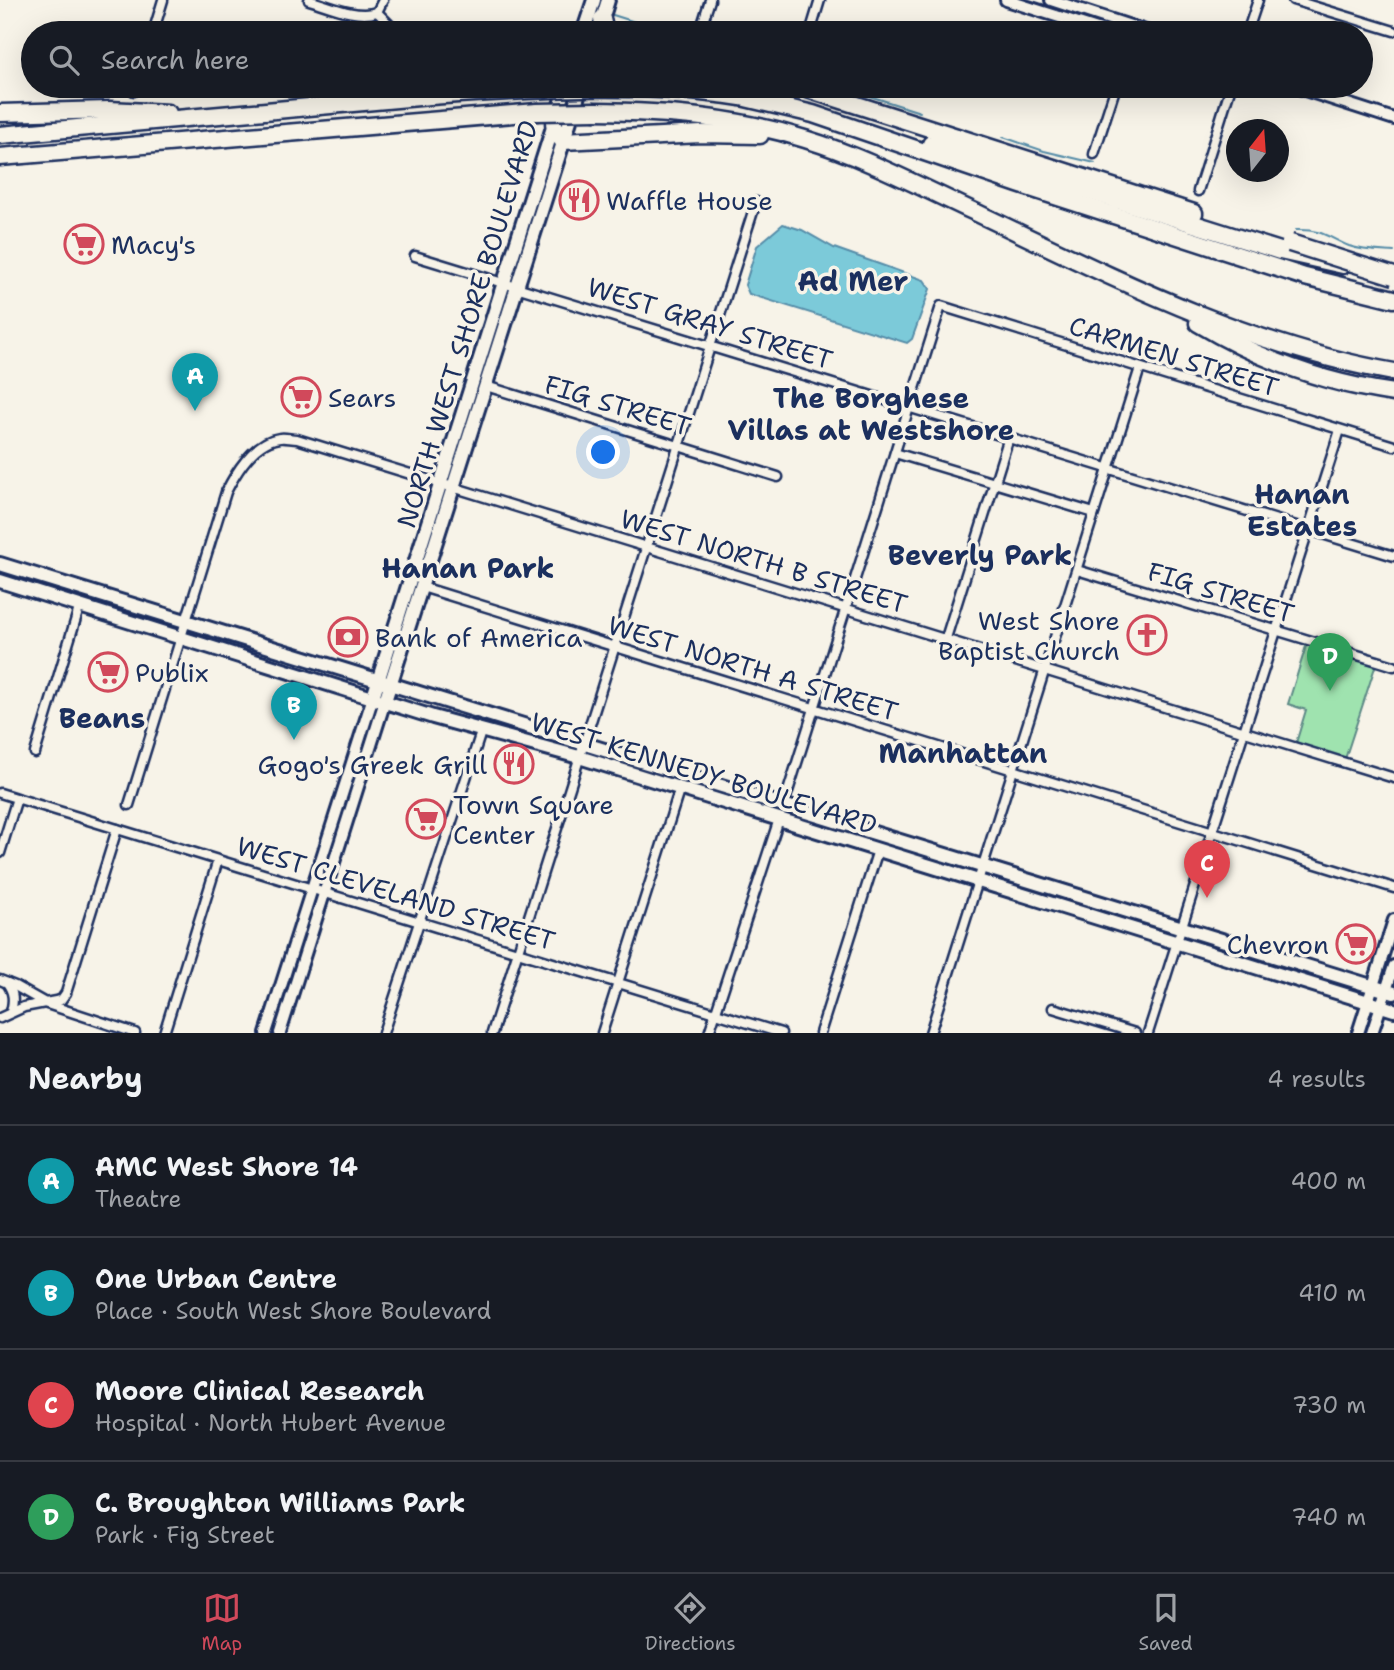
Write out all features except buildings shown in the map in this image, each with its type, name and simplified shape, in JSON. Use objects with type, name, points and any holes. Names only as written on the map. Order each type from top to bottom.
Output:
[{"type":"highway","points":[[0,135],[408,98]]},
{"type":"highway","points":[[746,98],[783,105],[968,154],[1302,257],[1343,265],[1394,269]]},
{"type":"highway","points":[[836,98],[1394,276]]},
{"type":"highway","points":[[0,113],[109,110],[222,115]]},
{"type":"highway","points":[[0,157],[537,112],[595,111],[682,115],[754,125],[829,147],[880,167],[1147,293],[1277,343],[1394,372]]},
{"type":"highway","points":[[830,119],[1294,274],[1394,299]]},
{"type":"highway","points":[[554,123],[556,133],[563,141],[701,134],[758,135],[827,150],[880,167]]},
{"type":"highway","points":[[1147,293],[1223,337],[1277,363],[1339,383],[1394,393]]},
{"type":"main road","points":[[587,21],[594,0]]},
{"type":"main road","points":[[603,21],[608,0]]},
{"type":"main road","name":"NORTH WEST SHORE BOULEVARD","points":[[511,284],[562,98]]},
{"type":"main road","name":"NORTH WEST SHORE BOULEVARD","points":[[379,699],[378,679],[440,484],[577,98]]},
{"type":"main road","points":[[379,699],[391,683],[454,488],[486,386],[511,284]]},
{"type":"main road","name":"WEST KENNEDY BOULEVARD","points":[[2,566],[378,679],[1390,992]]},
{"type":"main road","name":"WEST KENNEDY BOULEVARD","points":[[0,581],[446,721],[579,757],[1394,1010]]},
{"type":"main road","points":[[80,605],[85,590]]},
{"type":"main road","points":[[719,801],[744,802],[778,812],[784,804]]},
{"type":"main road","points":[[779,819],[784,813],[818,821],[833,819]]},
{"type":"street","points":[[157,21],[163,0]]},
{"type":"street","points":[[309,0],[368,15],[377,12],[383,0]]},
{"type":"street","points":[[703,21],[710,0]]},
{"type":"street","points":[[814,21],[820,0]]},
{"type":"street","points":[[1006,0],[1072,21]]},
{"type":"street","points":[[1051,0],[1113,21]]},
{"type":"street","points":[[1251,21],[1258,0]]},
{"type":"street","points":[[1293,0],[1361,21]]},
{"type":"street","points":[[377,12],[386,21]]},
{"type":"street","points":[[1373,25],[1394,31]]},
{"type":"street","points":[[1094,154],[1112,98]]},
{"type":"street","points":[[1198,191],[1227,98]]},
{"type":"street","points":[[1329,98],[1394,119]]},
{"type":"street","points":[[492,1033],[756,202]]},
{"type":"street","name":"WEST GRAY STREET","points":[[415,256],[1394,556]]},
{"type":"street","name":"CARMEN STREET","points":[[910,406],[941,306],[1394,446]]},
{"type":"street","points":[[930,1033],[1140,368]]},
{"type":"street","name":"FIG STREET","points":[[486,386],[778,477]]},
{"type":"street","points":[[784,804],[910,406]]},
{"type":"street","points":[[1148,1033],[1340,430]]},
{"type":"street","points":[[946,638],[1009,437]]},
{"type":"street","name":"WEST NORTH B STREET","points":[[184,621],[233,478],[266,443],[281,438],[297,439],[1394,778]]},
{"type":"street","points":[[895,453],[1094,513]]},
{"type":"street","name":"FIG STREET","points":[[1077,570],[1394,666]]},
{"type":"street","name":"WEST NORTH A STREET","points":[[422,587],[1394,888]]},
{"type":"street","points":[[35,754],[80,605]]},
{"type":"street","points":[[129,806],[184,621]]},
{"type":"street","points":[[266,1033],[311,888],[379,699]]},
{"type":"street","points":[[280,1033],[379,699]]},
{"type":"street","points":[[383,1033],[482,729]]},
{"type":"street","points":[[602,1033],[680,788]]},
{"type":"street","name":"WEST CLEVELAND STREET","points":[[0,793],[780,1033]]},
{"type":"street","points":[[0,853],[18,798]]},
{"type":"street","points":[[709,1033],[779,819]]},
{"type":"street","points":[[0,1018],[24,1007],[61,1000],[66,993],[117,829]]},
{"type":"street","points":[[820,1033],[878,849]]},
{"type":"street","points":[[164,1033],[218,860]]},
{"type":"street","points":[[1358,1033],[1394,920]]},
{"type":"street","points":[[1372,1033],[1381,1006],[1390,992],[1394,966]]},
{"type":"street","points":[[4,982],[47,1004],[135,1033]]},
{"type":"street","points":[[4,982],[13,991],[11,1012]]},
{"type":"street","points":[[1053,1008],[1135,1033]]},
{"type":"green space","points":[[1307,643],[1376,664],[1345,759],[1296,743],[1306,710],[1288,704]]},
{"type":"water","points":[[783,224],[802,230],[834,248],[924,280],[930,289],[912,339],[907,343],[749,294],[745,285],[757,246]]},
{"type":"waterway","points":[[613,15],[632,21]]},
{"type":"waterway","points":[[876,98],[920,112]]},
{"type":"waterway","points":[[1003,137],[1044,151],[1095,163]]},
{"type":"waterway","points":[[1296,230],[1318,232],[1354,248],[1394,252]]},
{"type":"place","name":"Waffle House","points":[[579,200]]},
{"type":"place","name":"Macy's","points":[[84,244]]},
{"type":"place","name":"Sears","points":[[301,397]]},
{"type":"place","name":"AMC West Shore 14","points":[[195,411]]},
{"type":"place","name":"West Shore Baptist Church","points":[[1147,635]]},
{"type":"place","name":"Bank of America","points":[[348,637]]},
{"type":"place","name":"Publix","points":[[108,672]]},
{"type":"place","name":"C. Broughton Williams Park","points":[[1330,691]]},
{"type":"place","name":"One Urban Centre","points":[[294,740]]},
{"type":"place","name":"Gogo's Greek Grill","points":[[514,764]]},
{"type":"place","name":"Town Square Center","points":[[426,819]]},
{"type":"place","name":"Moore Clinical Research","points":[[1207,898]]},
{"type":"place","name":"Chevron","points":[[1356,944]]},
{"type":"district","name":"Ad Mer","points":[[853,281]]},
{"type":"district","name":"The Borghese Villas at Westshore","points":[[871,414]]},
{"type":"district","name":"Hanan Estates","points":[[1302,510]]},
{"type":"district","name":"Beverly Park","points":[[980,555]]},
{"type":"district","name":"Hanan Park","points":[[468,568]]},
{"type":"district","name":"Beans","points":[[102,718]]},
{"type":"district","name":"Manhattan","points":[[963,753]]}]
